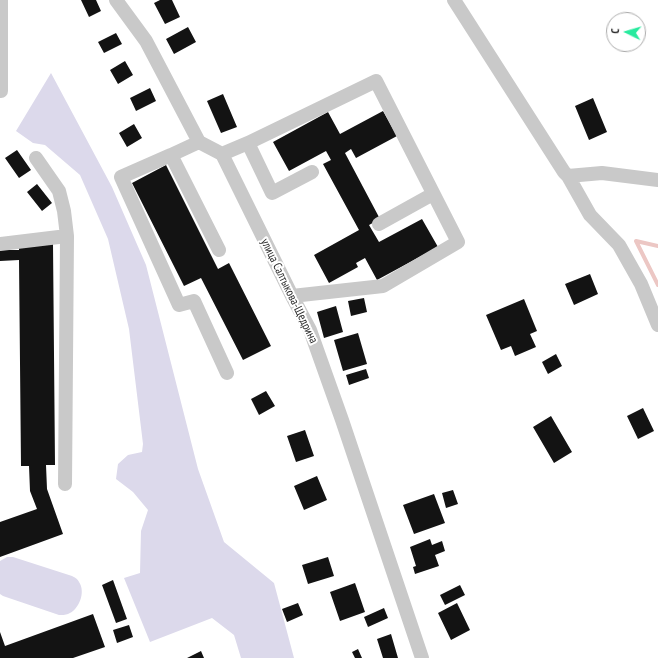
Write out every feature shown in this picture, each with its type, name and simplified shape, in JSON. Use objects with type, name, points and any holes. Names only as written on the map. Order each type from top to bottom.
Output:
[{"type":"street","points":[[0,91],[1,0]]},
{"type":"street","points":[[116,0],[146,41],[200,142],[222,154],[376,81],[458,242],[383,286],[292,296]]},
{"type":"street","points":[[454,0],[568,176],[590,214],[619,245],[641,284],[658,325]]},
{"type":"street","points":[[200,142],[121,177],[179,305],[194,301],[227,373]]},
{"type":"street","points":[[248,143],[272,193],[312,172]]},
{"type":"street","name":"улица Салтыкова-Щедрина","points":[[222,154],[310,330],[342,420],[422,658]]},
{"type":"street","points":[[171,155],[219,250]]},
{"type":"street","points":[[36,158],[59,191],[64,211],[67,236],[65,484]]},
{"type":"street","points":[[568,176],[602,173],[658,180]]},
{"type":"street","points":[[379,224],[433,194]]},
{"type":"street","points":[[0,244],[67,236]]},
{"type":"shaded area","points":[[51,73],[112,187],[146,265],[198,469],[224,542],[274,583],[294,658],[241,658],[234,635],[212,618],[150,642],[124,578],[140,573],[141,531],[148,510],[133,492],[116,479],[118,464],[128,455],[142,452],[143,444],[129,329],[108,239],[80,175],[45,145],[33,143],[16,131]]},
{"type":"shaded area","points":[[7,557],[13,557],[76,578],[82,591],[78,605],[72,612],[65,615],[59,615],[0,594],[0,561]]},
{"type":"building","points":[[81,0],[96,0],[101,11],[89,17]]},
{"type":"building","points":[[160,0],[172,0],[180,17],[165,24],[154,3]]},
{"type":"building","points":[[188,27],[196,42],[174,54],[166,39]]},
{"type":"building","points":[[116,33],[122,44],[104,53],[98,42]]},
{"type":"building","points":[[125,61],[133,75],[118,84],[110,70]]},
{"type":"building","points":[[150,88],[156,101],[136,111],[130,98]]},
{"type":"building","points":[[223,94],[237,127],[221,133],[207,101]]},
{"type":"building","points":[[593,98],[607,132],[589,140],[575,106]]},
{"type":"building","points":[[383,111],[397,136],[356,158],[351,149],[345,153],[380,219],[369,225],[379,242],[422,219],[438,247],[377,280],[365,258],[356,263],[358,267],[329,283],[314,255],[359,230],[323,164],[331,160],[326,151],[289,171],[273,142],[328,112],[340,134]]},
{"type":"building","points":[[134,124],[142,138],[127,147],[119,133]]},
{"type":"building","points":[[17,150],[31,170],[19,178],[5,158]]},
{"type":"building","points":[[166,165],[218,269],[229,263],[271,346],[243,360],[201,278],[184,286],[132,183]]},
{"type":"building","points":[[37,184],[52,203],[42,211],[27,192]]},
{"type":"building","points":[[53,244],[55,465],[46,465],[47,489],[63,534],[0,557],[0,522],[37,509],[30,491],[29,466],[21,466],[19,260],[0,261],[0,250],[19,250],[19,245]]},
{"type":"building","points":[[590,274],[598,294],[574,305],[565,284]]},
{"type":"building","points":[[364,298],[367,312],[351,316],[348,301]]},
{"type":"building","points":[[524,299],[537,331],[530,334],[536,347],[515,356],[511,346],[501,350],[486,315]]},
{"type":"building","points":[[336,306],[343,332],[324,338],[317,312]]},
{"type":"building","points":[[358,333],[367,364],[343,371],[334,340]]},
{"type":"building","points":[[556,354],[562,366],[548,374],[542,362]]},
{"type":"building","points":[[366,369],[369,378],[349,385],[346,375]]},
{"type":"building","points":[[266,391],[275,406],[259,415],[251,399]]},
{"type":"building","points":[[643,408],[654,431],[638,439],[627,416]]},
{"type":"building","points":[[551,416],[572,452],[554,463],[533,427]]},
{"type":"building","points":[[305,430],[314,456],[296,462],[287,436]]},
{"type":"building","points":[[317,476],[327,500],[304,510],[294,486]]},
{"type":"building","points":[[453,490],[458,504],[446,508],[442,493]]},
{"type":"building","points":[[434,494],[445,523],[414,534],[403,505]]},
{"type":"building","points":[[430,539],[432,545],[442,541],[445,551],[435,555],[439,566],[415,574],[413,567],[416,566],[410,547]]},
{"type":"building","points":[[328,557],[334,576],[308,584],[302,565]]},
{"type":"building","points":[[113,580],[127,619],[116,623],[102,585]]},
{"type":"building","points":[[355,583],[365,612],[340,621],[330,592]]},
{"type":"building","points":[[460,585],[465,595],[445,605],[440,595]]},
{"type":"building","points":[[298,603],[303,615],[287,622],[282,609]]},
{"type":"building","points":[[457,603],[470,630],[451,640],[438,613]]},
{"type":"building","points":[[384,608],[388,618],[368,627],[364,617]]},
{"type":"building","points":[[93,614],[105,647],[73,658],[0,658],[0,632],[5,646]]},
{"type":"building","points":[[129,625],[133,637],[117,643],[113,630]]},
{"type":"building","points":[[391,634],[398,658],[383,658],[377,639]]},
{"type":"building","points":[[358,649],[362,658],[355,658],[352,652]]},
{"type":"building","points":[[201,651],[204,658],[187,658]]},
{"type":"waterway","points":[[658,246],[636,241],[658,285]]}]
